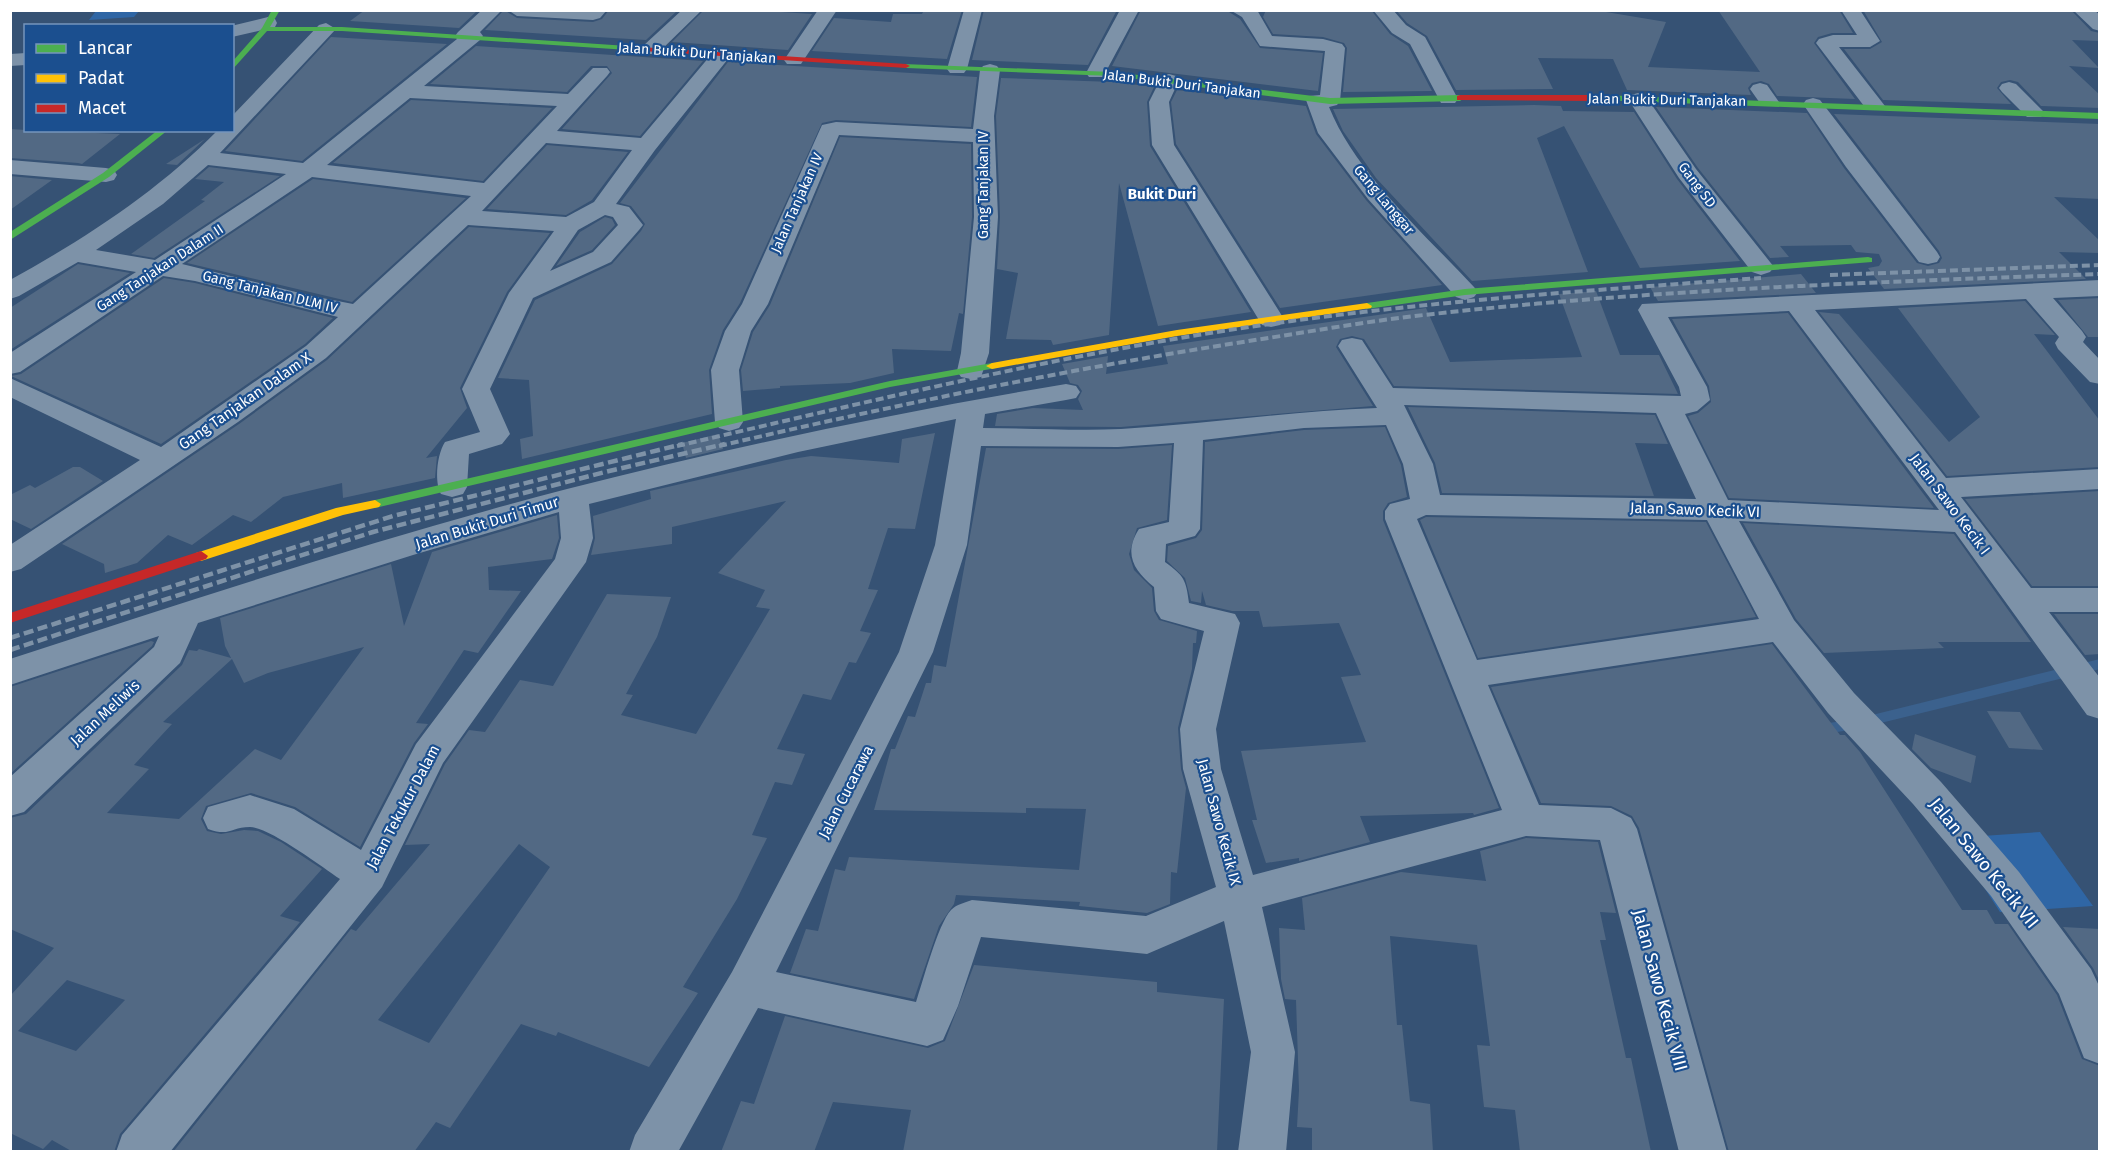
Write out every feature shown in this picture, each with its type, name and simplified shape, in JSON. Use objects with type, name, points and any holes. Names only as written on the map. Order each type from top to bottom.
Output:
[{"type":"street","name":"Gang Tanjakan Dalam II","points":[[10,366],[309,169],[469,36],[493,10]]},
{"type":"street","points":[[517,10],[593,14],[598,10]]},
{"type":"street","points":[[650,50],[693,10]]},
{"type":"street","points":[[794,60],[828,10]]},
{"type":"street","points":[[957,69],[974,10]]},
{"type":"street","points":[[1096,73],[1130,10]]},
{"type":"street","points":[[1239,10],[1249,13],[1263,39],[1267,42],[1323,45],[1335,48],[1323,101]]},
{"type":"street","points":[[1382,10],[1399,29],[1419,41],[1448,99]]},
{"type":"street","points":[[1850,10],[1870,41],[1826,43],[1874,106]]},
{"type":"street","points":[[2082,10],[2100,25]]},
{"type":"street","name":"Jalan Bukit Duri Tanjakan","points":[[270,21],[326,29],[469,36],[794,60],[957,69],[1096,73],[1169,80],[1323,101],[1765,96],[1813,104],[2100,116]]},
{"type":"street","points":[[234,30],[270,21]]},
{"type":"street","points":[[234,66],[270,21]]},
{"type":"street","points":[[234,128],[326,29]]},
{"type":"street","name":"Gang Tanjakan Dalam X","points":[[10,561],[228,416],[316,352],[490,191],[572,101],[625,48]]},
{"type":"street","points":[[452,487],[455,449],[492,438],[495,434],[476,389],[522,293],[570,225],[602,207],[647,145],[722,54]]},
{"type":"street","name":"Gang Tanjakan IV","points":[[970,405],[986,217],[983,116],[990,70]]},
{"type":"street","points":[[1169,80],[1159,102],[1162,145],[1271,319]]},
{"type":"street","points":[[2009,88],[2034,113]]},
{"type":"street","points":[[402,92],[572,101]]},
{"type":"street","name":"Gang SD","points":[[1638,99],[1687,173],[1761,267]]},
{"type":"street","name":"Gang Langgar","points":[[1323,101],[1329,133],[1376,194],[1464,292]]},
{"type":"street","points":[[1813,104],[1854,162],[1928,257]]},
{"type":"street","name":"Jalan Tanjakan IV","points":[[729,422],[725,370],[738,331],[755,304],[830,130],[836,128],[984,136]]},
{"type":"street","points":[[10,237],[106,175],[161,132]]},
{"type":"street","points":[[10,291],[73,254],[138,209],[203,158],[230,132]]},
{"type":"street","points":[[540,136],[647,145]]},
{"type":"street","points":[[203,158],[490,191]]},
{"type":"street","points":[[10,167],[106,175]]},
{"type":"street","points":[[522,293],[594,261],[610,251],[631,225],[621,212],[602,207]]},
{"type":"street","points":[[461,217],[570,225]]},
{"type":"street","name":"Gang Tanjakan DLM IV","points":[[73,254],[159,268],[360,313]]},
{"type":"street","points":[[970,405],[1177,333],[1464,292],[1868,260]]},
{"type":"street","points":[[10,618],[341,511],[890,384],[970,405],[1057,439],[1189,433],[1388,406],[1687,405],[1696,400],[1693,387],[1651,310],[2100,288]]},
{"type":"street","points":[[2032,290],[2073,337],[2068,343],[2100,376]]},
{"type":"street","name":"Jalan Sawo Kecik I","points":[[1798,305],[2083,682]]},
{"type":"street","points":[[1262,1152],[1273,1052],[1239,896],[1526,820],[1401,519],[1401,510],[1426,505],[1425,480],[1413,449],[1352,346]]},
{"type":"street","points":[[10,386],[162,459]]},
{"type":"street","points":[[970,405],[1066,392]]},
{"type":"street","name":"Jalan Bukit Duri Timur","points":[[10,672],[186,614],[572,498],[678,471],[970,405]]},
{"type":"street","name":"Jalan Cucarawa","points":[[652,1152],[747,986],[916,652],[951,545],[970,405]]},
{"type":"street","name":"Jalan Sawo Kecik VII","points":[[1666,405],[1717,510],[1781,628],[1853,717],[1927,793],[2005,884],[2076,983],[2100,1043]]},
{"type":"street","name":"Jalan Sawo Kecik IX","points":[[747,986],[927,1025],[964,926],[972,918],[1136,936],[1147,935],[1239,896],[1202,770],[1198,729],[1223,623],[1173,611],[1170,583],[1149,566],[1150,537],[1184,529],[1189,433]]},
{"type":"street","points":[[1938,488],[2100,480]]},
{"type":"street","name":"Jalan Tekukur Dalam","points":[[139,1152],[368,875],[429,754],[570,562],[576,547],[579,525],[572,498]]},
{"type":"street","name":"Jalan Sawo Kecik VI","points":[[1426,505],[1717,510],[1964,522]]},
{"type":"street","points":[[2023,600],[2100,600]]},
{"type":"street","name":"Jalan Meliwis","points":[[10,801],[168,654],[186,614]]},
{"type":"street","points":[[1466,675],[1781,628]]},
{"type":"street","points":[[222,818],[250,811],[280,820],[368,875]]},
{"type":"street","name":"Jalan Sawo Kecik VIII","points":[[1526,820],[1603,823],[1611,824],[1617,829],[1703,1152]]},
{"type":"shaded area","points":[[96,11],[139,11],[134,17],[89,20]]},
{"type":"shaded area","points":[[2040,832],[2093,906],[2000,912],[1952,838]]},
{"type":"building","points":[[365,10],[478,10],[459,28],[350,21]]},
{"type":"building","points":[[504,10],[517,18],[593,22],[602,19],[609,10],[678,10],[646,40],[485,30]]},
{"type":"building","points":[[704,10],[812,14],[788,50],[672,42]]},
{"type":"building","points":[[924,10],[962,10],[947,59],[812,51],[834,18],[891,22],[893,14],[922,14]]},
{"type":"building","points":[[984,10],[1117,10],[1088,65],[972,60]]},
{"type":"building","points":[[1141,10],[1229,12],[1240,19],[1260,48],[1323,53],[1318,91],[1112,66]]},
{"type":"building","points":[[1266,10],[1371,10],[1390,34],[1408,46],[1432,91],[1343,92],[1347,48],[1344,43],[1323,37],[1273,34],[1263,17]]},
{"type":"building","points":[[1396,10],[1594,10],[1666,22],[1648,67],[1760,72],[1718,10],[1839,10],[1853,33],[1832,33],[1818,37],[1814,43],[1855,99],[1777,96],[1769,84],[1761,81],[1752,83],[1748,88],[1751,95],[1627,90],[1613,59],[1538,58],[1553,89],[1456,90],[1427,36],[1407,23]]},
{"type":"building","points":[[1863,10],[2071,10],[2091,31],[2100,33],[2100,41],[2072,40],[2099,68],[2069,66],[2100,95],[2100,108],[2041,106],[2018,82],[2010,80],[2001,82],[1997,88],[2011,104],[1883,100],[1844,49],[1870,49],[1882,42]]},
{"type":"building","points":[[331,37],[447,44],[302,161],[225,151]]},
{"type":"building","points":[[476,46],[703,61],[640,136],[562,129],[612,73],[607,66],[591,66],[567,92],[430,84]]},
{"type":"building","points":[[728,62],[977,77],[971,127],[836,120],[822,123],[740,303],[723,330],[709,370],[712,414],[522,459],[520,439],[533,436],[529,380],[498,378],[535,300],[612,264],[641,231],[645,224],[631,206],[620,203]]},
{"type":"building","points":[[1001,78],[1113,82],[1154,87],[1147,102],[1150,146],[1251,312],[1158,326],[1119,183],[1109,335],[1053,345],[1051,340],[1006,339],[1018,273],[997,269],[1000,217],[996,116]]},
{"type":"building","points":[[1177,90],[1306,106],[1316,134],[1366,200],[1442,285],[1280,308],[1176,144],[1171,102]]},
{"type":"building","points":[[411,100],[552,108],[483,181],[333,163]]},
{"type":"building","points":[[1561,106],[1563,111],[1634,112],[1677,179],[1740,261],[1640,268],[1564,126],[1537,138],[1588,272],[1472,281],[1376,178],[1343,131],[1333,109]]},
{"type":"building","points":[[1656,107],[1807,113],[1844,168],[1917,263],[1928,266],[1939,263],[1942,258],[1939,251],[1834,114],[2100,124],[2100,199],[2054,197],[2100,241],[2100,253],[2059,252],[2086,279],[1884,289],[1868,268],[1879,266],[1882,261],[1879,254],[1856,252],[1851,245],[1780,246],[1789,257],[1770,258],[1698,168]]},
{"type":"building","points":[[10,129],[24,130],[24,132],[120,134],[82,164],[10,158]]},
{"type":"building","points":[[840,137],[971,144],[972,217],[963,314],[959,313],[951,351],[892,349],[894,373],[850,383],[780,386],[780,388],[743,391],[741,370],[753,332],[770,305]]},
{"type":"building","points":[[205,139],[177,165],[166,164]]},
{"type":"building","points":[[547,145],[628,152],[592,200],[566,215],[487,209]]},
{"type":"building","points":[[209,167],[280,176],[154,258],[131,254],[205,201],[201,200],[224,182],[195,179]]},
{"type":"building","points":[[10,176],[52,180],[10,210]]},
{"type":"building","points":[[313,179],[466,198],[352,302],[187,263]]},
{"type":"building","points":[[605,217],[612,219],[615,225],[592,250],[556,266],[580,232]]},
{"type":"building","points":[[469,227],[550,233],[507,292],[460,388],[467,408],[426,458],[437,456],[435,478],[343,498],[342,483],[283,497],[251,522],[233,515],[192,545],[168,535],[137,563],[105,573],[104,564],[62,544],[239,424],[327,360]]},
{"type":"building","points":[[78,264],[130,273],[10,350],[10,308]]},
{"type":"building","points":[[1801,274],[1816,293],[1658,301],[1650,287]]},
{"type":"building","points":[[164,278],[195,283],[333,318],[305,344],[161,444],[11,376],[21,374]]},
{"type":"building","points":[[1596,291],[1620,355],[1659,355],[1678,394],[1394,386],[1364,339],[1352,336],[1340,339],[1336,347],[1373,406],[1121,427],[995,426],[997,414],[1033,408],[1083,410],[1078,399],[1082,391],[1078,385],[1070,383],[1062,364],[1108,356],[1106,374],[1168,364],[1163,346],[1426,308],[1450,362],[1582,357],[1559,294]]},
{"type":"building","points":[[2100,298],[2100,337],[2088,337],[2058,300]]},
{"type":"building","points":[[2025,301],[2055,335],[2034,334],[2100,421],[2100,467],[1947,476],[1819,312],[1839,314],[1949,442],[1980,417],[1898,308]]},
{"type":"building","points":[[1788,313],[1934,508],[1729,498],[1688,416],[1698,413],[1711,402],[1709,386],[1672,319]]},
{"type":"building","points":[[1408,407],[1655,415],[1668,444],[1635,443],[1654,496],[1442,493],[1435,463]]},
{"type":"building","points":[[1385,427],[1401,465],[1407,497],[1388,503],[1383,511],[1383,520],[1499,808],[1474,815],[1473,813],[1360,816],[1370,842],[1299,861],[1299,858],[1266,863],[1252,820],[1257,820],[1241,751],[1366,742],[1341,677],[1361,675],[1339,623],[1263,627],[1259,611],[1232,611],[1206,605],[1202,591],[1201,603],[1191,601],[1185,578],[1167,561],[1168,546],[1196,538],[1202,530],[1205,442],[1304,430]]},
{"type":"building","points":[[935,433],[915,529],[888,528],[868,589],[878,590],[860,631],[871,633],[856,663],[849,662],[831,700],[803,694],[777,749],[805,754],[792,785],[775,782],[752,835],[767,838],[737,899],[683,987],[698,993],[649,1067],[558,1032],[556,1036],[521,1024],[450,1128],[436,1122],[414,1152],[173,1152],[351,929],[356,931],[430,844],[405,845],[445,764],[469,730],[485,732],[520,680],[553,686],[607,594],[671,597],[657,637],[626,694],[633,695],[621,715],[696,734],[770,609],[756,607],[765,590],[718,573],[786,501],[672,527],[672,544],[591,555],[595,538],[593,516],[651,499],[650,491],[786,460],[811,456],[899,463],[902,439]],"holes":[[[519,844],[550,867],[429,1043],[378,1020]]]},
{"type":"building","points":[[718,434],[723,449],[686,458],[682,443]]},
{"type":"building","points":[[1172,445],[1167,520],[1137,528],[1129,554],[1134,570],[1152,588],[1154,611],[1159,620],[1197,631],[1196,643],[1193,643],[1192,669],[1178,728],[1181,769],[1186,788],[1177,873],[1171,872],[1170,904],[1147,913],[1079,906],[1080,902],[956,895],[954,904],[939,926],[914,999],[790,973],[806,929],[818,931],[835,869],[845,871],[849,857],[1079,870],[1086,809],[1026,808],[1026,813],[874,810],[891,749],[895,749],[908,716],[915,717],[926,683],[931,683],[934,665],[946,667],[986,448],[1118,449]]},
{"type":"building","points":[[73,467],[80,467],[103,481],[31,529],[10,519],[10,495],[30,485],[35,488]]},
{"type":"building","points":[[2100,491],[2100,586],[2032,586],[1965,499]]},
{"type":"building","points":[[557,515],[559,538],[552,559],[488,567],[489,590],[521,591],[478,653],[464,650],[416,723],[428,724],[414,743],[360,847],[295,807],[251,793],[206,806],[201,819],[207,831],[221,834],[244,830],[258,831],[281,842],[322,869],[280,916],[300,922],[120,1134],[114,1152],[73,1152],[52,1140],[43,1149],[10,1133],[10,996],[54,948],[10,929],[10,818],[26,814],[182,665],[189,650],[199,649],[231,658],[225,646],[220,618],[391,564],[404,626],[432,552]],"holes":[[[364,647],[281,760],[255,749],[179,819],[107,813],[149,769],[134,765],[172,724],[163,722],[232,659],[244,683],[268,673]],[[67,980],[125,1000],[76,1051],[18,1031]]]},
{"type":"building","points":[[1426,517],[1706,522],[1756,617],[1478,658],[1420,520]]},
{"type":"building","points":[[1743,523],[1954,534],[2031,642],[1938,642],[1944,648],[1824,653],[1796,619]]},
{"type":"building","points":[[2054,614],[2100,614],[2100,654],[2085,655]]},
{"type":"building","points":[[151,641],[154,642],[152,646],[10,774],[10,687]]},
{"type":"building","points":[[1772,644],[1840,735],[1845,735],[1860,752],[1962,910],[1987,910],[1995,924],[2008,924],[2057,995],[2082,1059],[2100,1066],[2100,1152],[1729,1152],[1639,828],[1632,816],[1611,806],[1541,803],[1491,687]]},
{"type":"building","points":[[1987,711],[2020,712],[2043,750],[2009,748]]},
{"type":"building","points":[[1915,734],[1976,756],[1971,783],[1931,768],[1912,749]]},
{"type":"building","points":[[1526,838],[1598,842],[1616,913],[1600,912],[1606,940],[1600,940],[1626,1058],[1631,1058],[1651,1152],[1520,1152],[1515,1110],[1484,1107],[1477,1045],[1490,1046],[1477,945],[1390,936],[1397,1025],[1402,1025],[1410,1101],[1430,1104],[1433,1152],[1312,1152],[1312,1128],[1297,1127],[1299,1090],[1296,1000],[1285,999],[1281,979],[1279,928],[1305,930],[1302,898],[1401,872],[1486,881],[1480,851]]},
{"type":"building","points":[[2063,927],[2100,929],[2100,982],[2093,968]]},
{"type":"building","points":[[974,965],[1157,982],[1157,992],[1224,999],[1217,1152],[903,1152],[911,1110],[833,1102],[814,1152],[721,1152],[741,1101],[754,1104],[785,1016],[928,1048],[945,1041]]},
{"type":"waterway","points":[[1823,729],[1856,724],[2100,664]]},
{"type":"railway","points":[[1830,275],[2100,265]]},
{"type":"railway","points":[[719,446],[1057,374],[1415,316],[1671,293],[2100,274]]},
{"type":"railway","points":[[677,446],[1017,369],[1223,331],[1424,305],[1761,278]]},
{"type":"railway","points":[[10,638],[393,516],[683,444]]},
{"type":"railway","points":[[10,650],[373,532],[605,472],[725,444]]},
{"type":"traffic: fast","points":[[234,66],[265,29],[276,10]]},
{"type":"traffic: fast","points":[[265,29],[342,29],[643,49]]},
{"type":"traffic: fast","points":[[906,66],[1113,74],[1330,101],[1460,98]]},
{"type":"traffic: fast","points":[[1599,98],[2100,116]]},
{"type":"traffic: fast","points":[[10,237],[106,175],[161,132]]},
{"type":"traffic: fast","points":[[1367,306],[1465,292],[1868,260]]},
{"type":"traffic: fast","points":[[375,504],[890,384],[992,366]]},
{"type":"traffic: slow","points":[[992,366],[1177,333],[1367,306]]},
{"type":"traffic: slow","points":[[201,556],[341,511],[375,504]]},
{"type":"traffic: jam","points":[[643,49],[906,66]]},
{"type":"traffic: jam","points":[[1460,98],[1599,98]]},
{"type":"traffic: jam","points":[[10,618],[201,556]]},
{"type":"district","name":"Bukit Duri","points":[[1162,194]]}]
